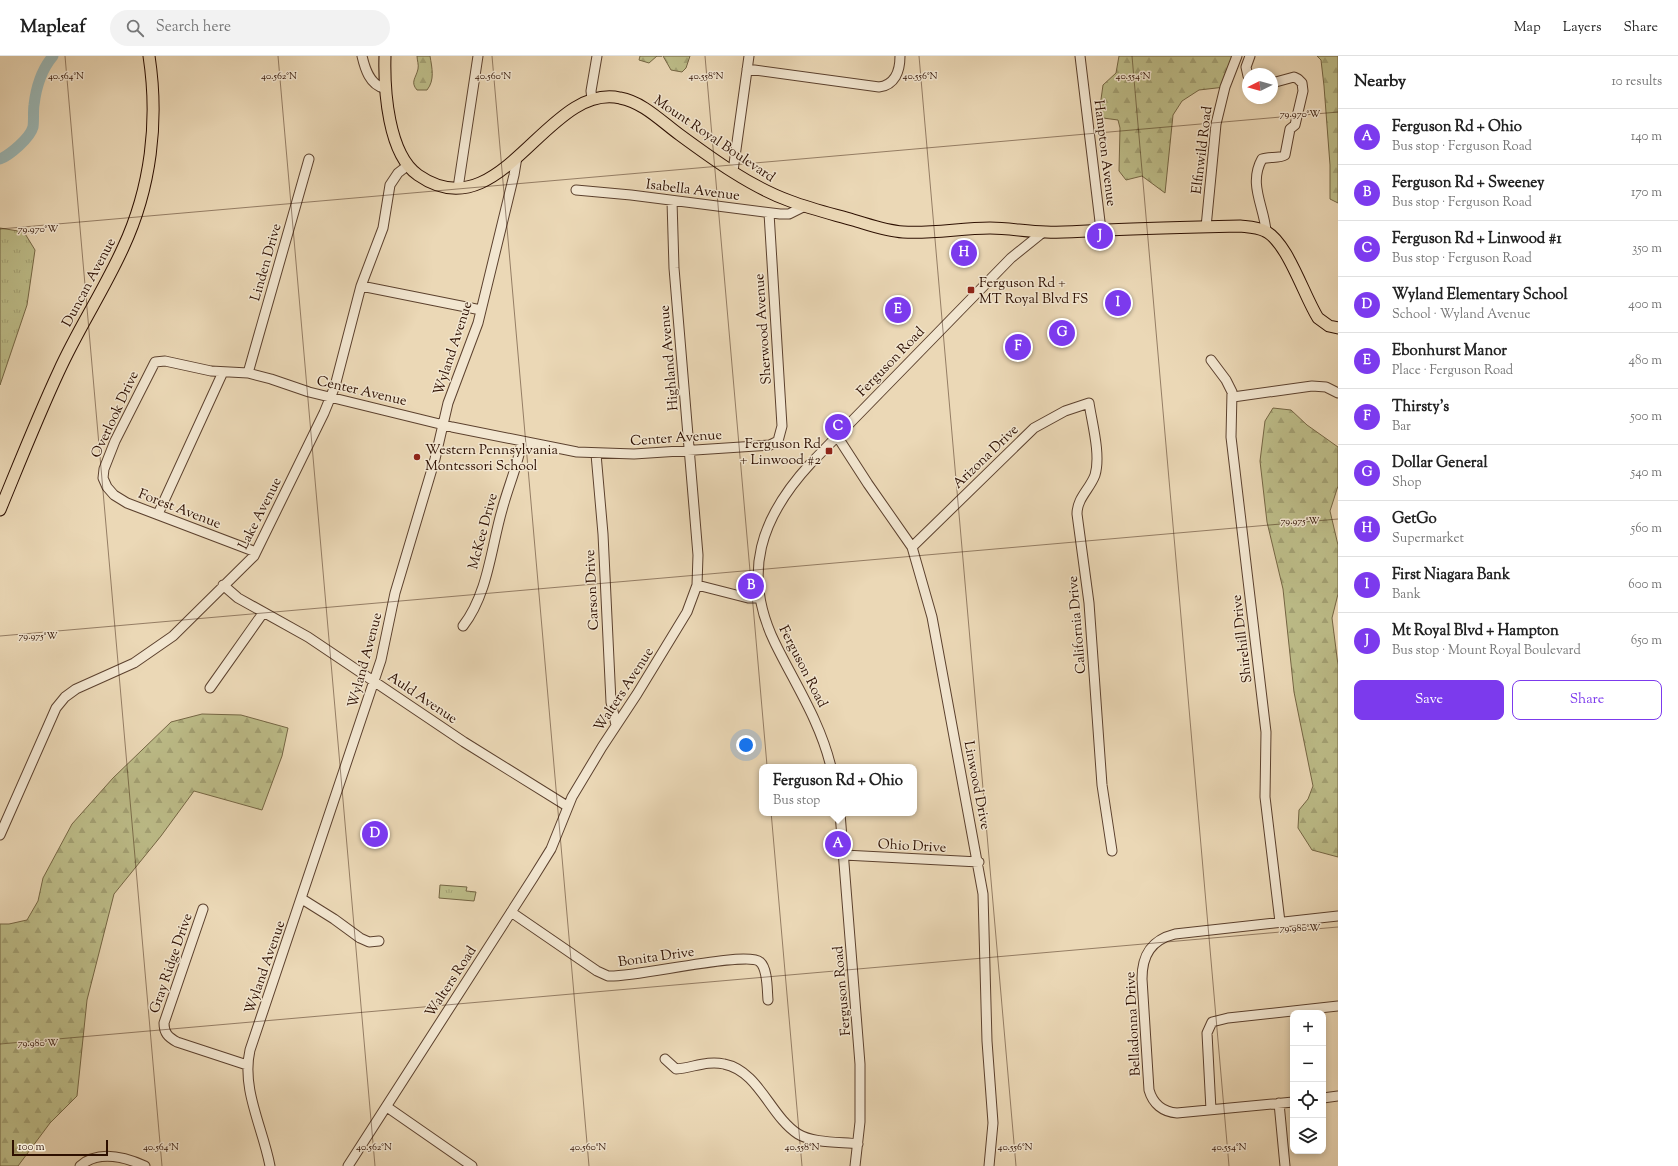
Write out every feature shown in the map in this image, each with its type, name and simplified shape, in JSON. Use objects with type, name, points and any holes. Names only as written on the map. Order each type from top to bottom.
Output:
[{"type":"main road","name":"Duncan Avenue","points":[[0,510],[59,371],[124,247],[134,221],[148,173],[153,138],[153,91],[149,56]]},
{"type":"main road","name":"Mount Royal Boulevard","points":[[385,56],[384,88],[390,122],[401,155],[407,166],[414,173],[429,182],[445,187],[458,188],[485,181],[504,169],[571,111],[592,99],[616,97],[634,102],[733,170],[773,194],[805,206],[877,227],[901,232],[989,228],[1042,232],[1240,226],[1266,231]]},
{"type":"main road","points":[[1266,231],[1279,242],[1318,318],[1329,326],[1338,328]]},
{"type":"street","points":[[362,56],[373,83],[384,88]]},
{"type":"street","points":[[458,188],[478,56]]},
{"type":"street","points":[[592,99],[591,91],[596,56]]},
{"type":"street","points":[[733,170],[749,56]]},
{"type":"street","points":[[747,68],[879,87],[885,86],[894,81],[900,67],[900,56]]},
{"type":"street","name":"Hampton Avenue","points":[[1080,56],[1101,230]]},
{"type":"street","name":"Elfinwild Road","points":[[1206,227],[1216,124],[1225,87],[1237,56]]},
{"type":"street","points":[[1246,68],[1250,56]]},
{"type":"street","points":[[1266,231],[1256,192],[1257,168],[1262,160],[1285,155],[1290,129],[1295,125],[1303,91],[1302,83],[1294,77],[1278,81]]},
{"type":"street","name":"Wyland Avenue","points":[[270,1166],[250,1090],[247,1065],[250,1050],[375,680],[396,593],[422,508],[448,403],[472,341],[481,310],[514,176],[517,157]]},
{"type":"street","name":"Linden Drive","points":[[248,373],[309,159]]},
{"type":"street","name":"Lake Avenue","points":[[0,835],[56,708],[62,700],[76,689],[125,668],[157,648],[186,624],[223,585],[250,562],[335,386],[361,286],[383,228],[390,185],[398,173],[407,166]]},
{"type":"street","name":"Isabella Avenue","points":[[576,190],[769,213],[789,214],[805,206]]},
{"type":"street","name":"Highland Avenue","points":[[672,201],[675,275],[698,555],[697,585]]},
{"type":"street","name":"Sherwood Avenue","points":[[769,213],[782,412],[781,432],[778,441]]},
{"type":"street","name":"Ferguson Road","points":[[830,764],[814,715],[775,643],[764,617],[760,598],[760,554],[766,530],[779,502],[796,479],[1011,258],[1042,232]]},
{"type":"street","points":[[361,286],[481,310]]},
{"type":"street","name":"Shirehill Drive","points":[[1211,360],[1226,380],[1233,397],[1231,437],[1266,732],[1265,797],[1280,922]]},
{"type":"street","name":"Center Avenue","points":[[154,362],[171,362],[223,372],[248,373],[330,397],[443,425],[557,449],[596,454],[634,454],[765,445],[778,441]]},
{"type":"street","name":"Overlook Drive","points":[[103,478],[106,463],[115,441],[154,362]]},
{"type":"street","points":[[158,514],[223,372]]},
{"type":"street","points":[[1233,397],[1312,386],[1326,387],[1338,394]]},
{"type":"street","name":"Arizona Drive","points":[[912,547],[1034,428],[1059,414],[1089,403]]},
{"type":"street","name":"California Drive","points":[[1089,403],[1097,464],[1093,480],[1079,502],[1077,514],[1089,597],[1102,785],[1112,851]]},
{"type":"street","name":"Linwood Drive","points":[[837,436],[912,547],[932,617],[979,862],[984,910],[987,1041],[993,1112],[993,1136],[989,1166]]},
{"type":"street","name":"McKee Drive","points":[[463,626],[471,615],[478,599],[492,554],[506,495],[516,467],[522,442]]},
{"type":"street","name":"Carson Drive","points":[[596,454],[603,534],[611,702],[616,725]]},
{"type":"street","name":"Forest Avenue","points":[[103,478],[107,487],[119,498],[256,552]]},
{"type":"street","name":"Auld Avenue","points":[[223,585],[232,594],[308,637],[375,680],[464,742],[567,806]]},
{"type":"street","points":[[697,585],[748,598],[760,598]]},
{"type":"street","name":"Walters Avenue","points":[[567,806],[592,763],[683,620],[697,585]]},
{"type":"street","points":[[210,688],[263,612]]},
{"type":"street","name":"Walters Road","points":[[348,1166],[551,849],[567,806]]},
{"type":"street","name":"Ferguson Road","points":[[840,816],[860,1064],[860,1107],[855,1166]]},
{"type":"street","name":"Ohio Drive","points":[[844,855],[979,862]]},
{"type":"street","points":[[302,899],[334,919],[360,938],[368,942],[379,941]]},
{"type":"street","name":"Gray Ridge Drive","points":[[203,909],[164,1023],[166,1033],[177,1042],[247,1065]]},
{"type":"street","name":"Bonita Drive","points":[[511,912],[597,971],[608,976],[717,962],[747,959],[757,960],[762,965],[765,973],[768,1000]]},
{"type":"street","name":"Belladonna Drive","points":[[1290,1102],[1173,1113],[1164,1110],[1152,1099],[1148,1084],[1142,979],[1146,954],[1155,942],[1175,934],[1338,916]]},
{"type":"street","points":[[1211,1110],[1207,1033],[1212,1022],[1228,1018],[1338,1006]]},
{"type":"street","points":[[665,1059],[676,1069],[708,1062],[729,1065],[745,1075],[786,1123],[798,1134],[813,1139],[858,1144]]},
{"type":"street","points":[[1326,1098],[1338,1096]]},
{"type":"street","points":[[1280,1103],[1285,1166]]},
{"type":"street","points":[[387,1107],[472,1166]]},
{"type":"street","points":[[80,1166],[91,1159],[107,1157],[127,1159],[145,1166]]},
{"type":"green space","points":[[417,56],[430,56],[432,78],[430,86],[427,90],[417,90],[414,85],[418,67]]},
{"type":"green space","points":[[640,56],[657,56],[649,63],[639,60]]},
{"type":"green space","points":[[663,56],[690,56],[686,68],[682,72],[671,70]]},
{"type":"green space","points":[[1119,56],[1237,56],[1225,87],[1199,90],[1182,101],[1173,115],[1165,193],[1142,176],[1126,180],[1119,171],[1120,128],[1118,120],[1103,118],[1099,114],[1103,85],[1116,73]]},
{"type":"green space","points":[[1317,56],[1338,56],[1338,203],[1330,199],[1330,165],[1324,86],[1321,60]]},
{"type":"green space","points":[[0,228],[24,232],[35,250],[27,305],[0,385]]},
{"type":"green space","points":[[1273,408],[1291,410],[1307,425],[1338,447],[1338,486],[1330,511],[1338,545],[1338,594],[1332,618],[1338,665],[1338,857],[1312,850],[1298,828],[1299,810],[1308,799],[1313,786],[1294,692],[1283,589],[1267,522],[1260,461],[1265,421]]},
{"type":"green space","points":[[202,714],[241,715],[288,728],[282,756],[262,810],[194,791],[161,836],[114,894],[87,1000],[77,1096],[50,1123],[18,1166],[0,1166],[0,924],[9,924],[27,920],[38,901],[43,878],[72,824],[113,778],[171,722]]},
{"type":"green space","points":[[440,885],[467,887],[466,891],[476,892],[474,901],[439,898]]},
{"type":"waterway","points":[[0,159],[19,146],[31,131],[33,127],[34,105],[38,85],[49,61],[53,56]]},
{"type":"place","name":"Mt Royal Blvd + Hampton","points":[[1100,236]]},
{"type":"place","name":"GetGo","points":[[964,253]]},
{"type":"place","name":"Ferguson Rd + MT Royal Blvd FS","points":[[971,290]]},
{"type":"place","name":"First Niagara Bank","points":[[1118,303]]},
{"type":"place","name":"Ebonhurst Manor","points":[[898,310]]},
{"type":"place","name":"Dollar General","points":[[1062,333]]},
{"type":"place","name":"Thirsty's","points":[[1018,347]]},
{"type":"place","name":"Ferguson Rd + Linwood #1","points":[[838,427]]},
{"type":"place","name":"Ferguson Rd + Linwood #2","points":[[829,451]]},
{"type":"place","name":"Western Pennsylvania Montessori School","points":[[417,457]]},
{"type":"place","name":"Ferguson Rd + Sweeney","points":[[751,586]]},
{"type":"place","name":"Wyland Elementary School","points":[[375,834]]},
{"type":"place","name":"Ferguson Rd + Ohio","points":[[838,844]]}]
